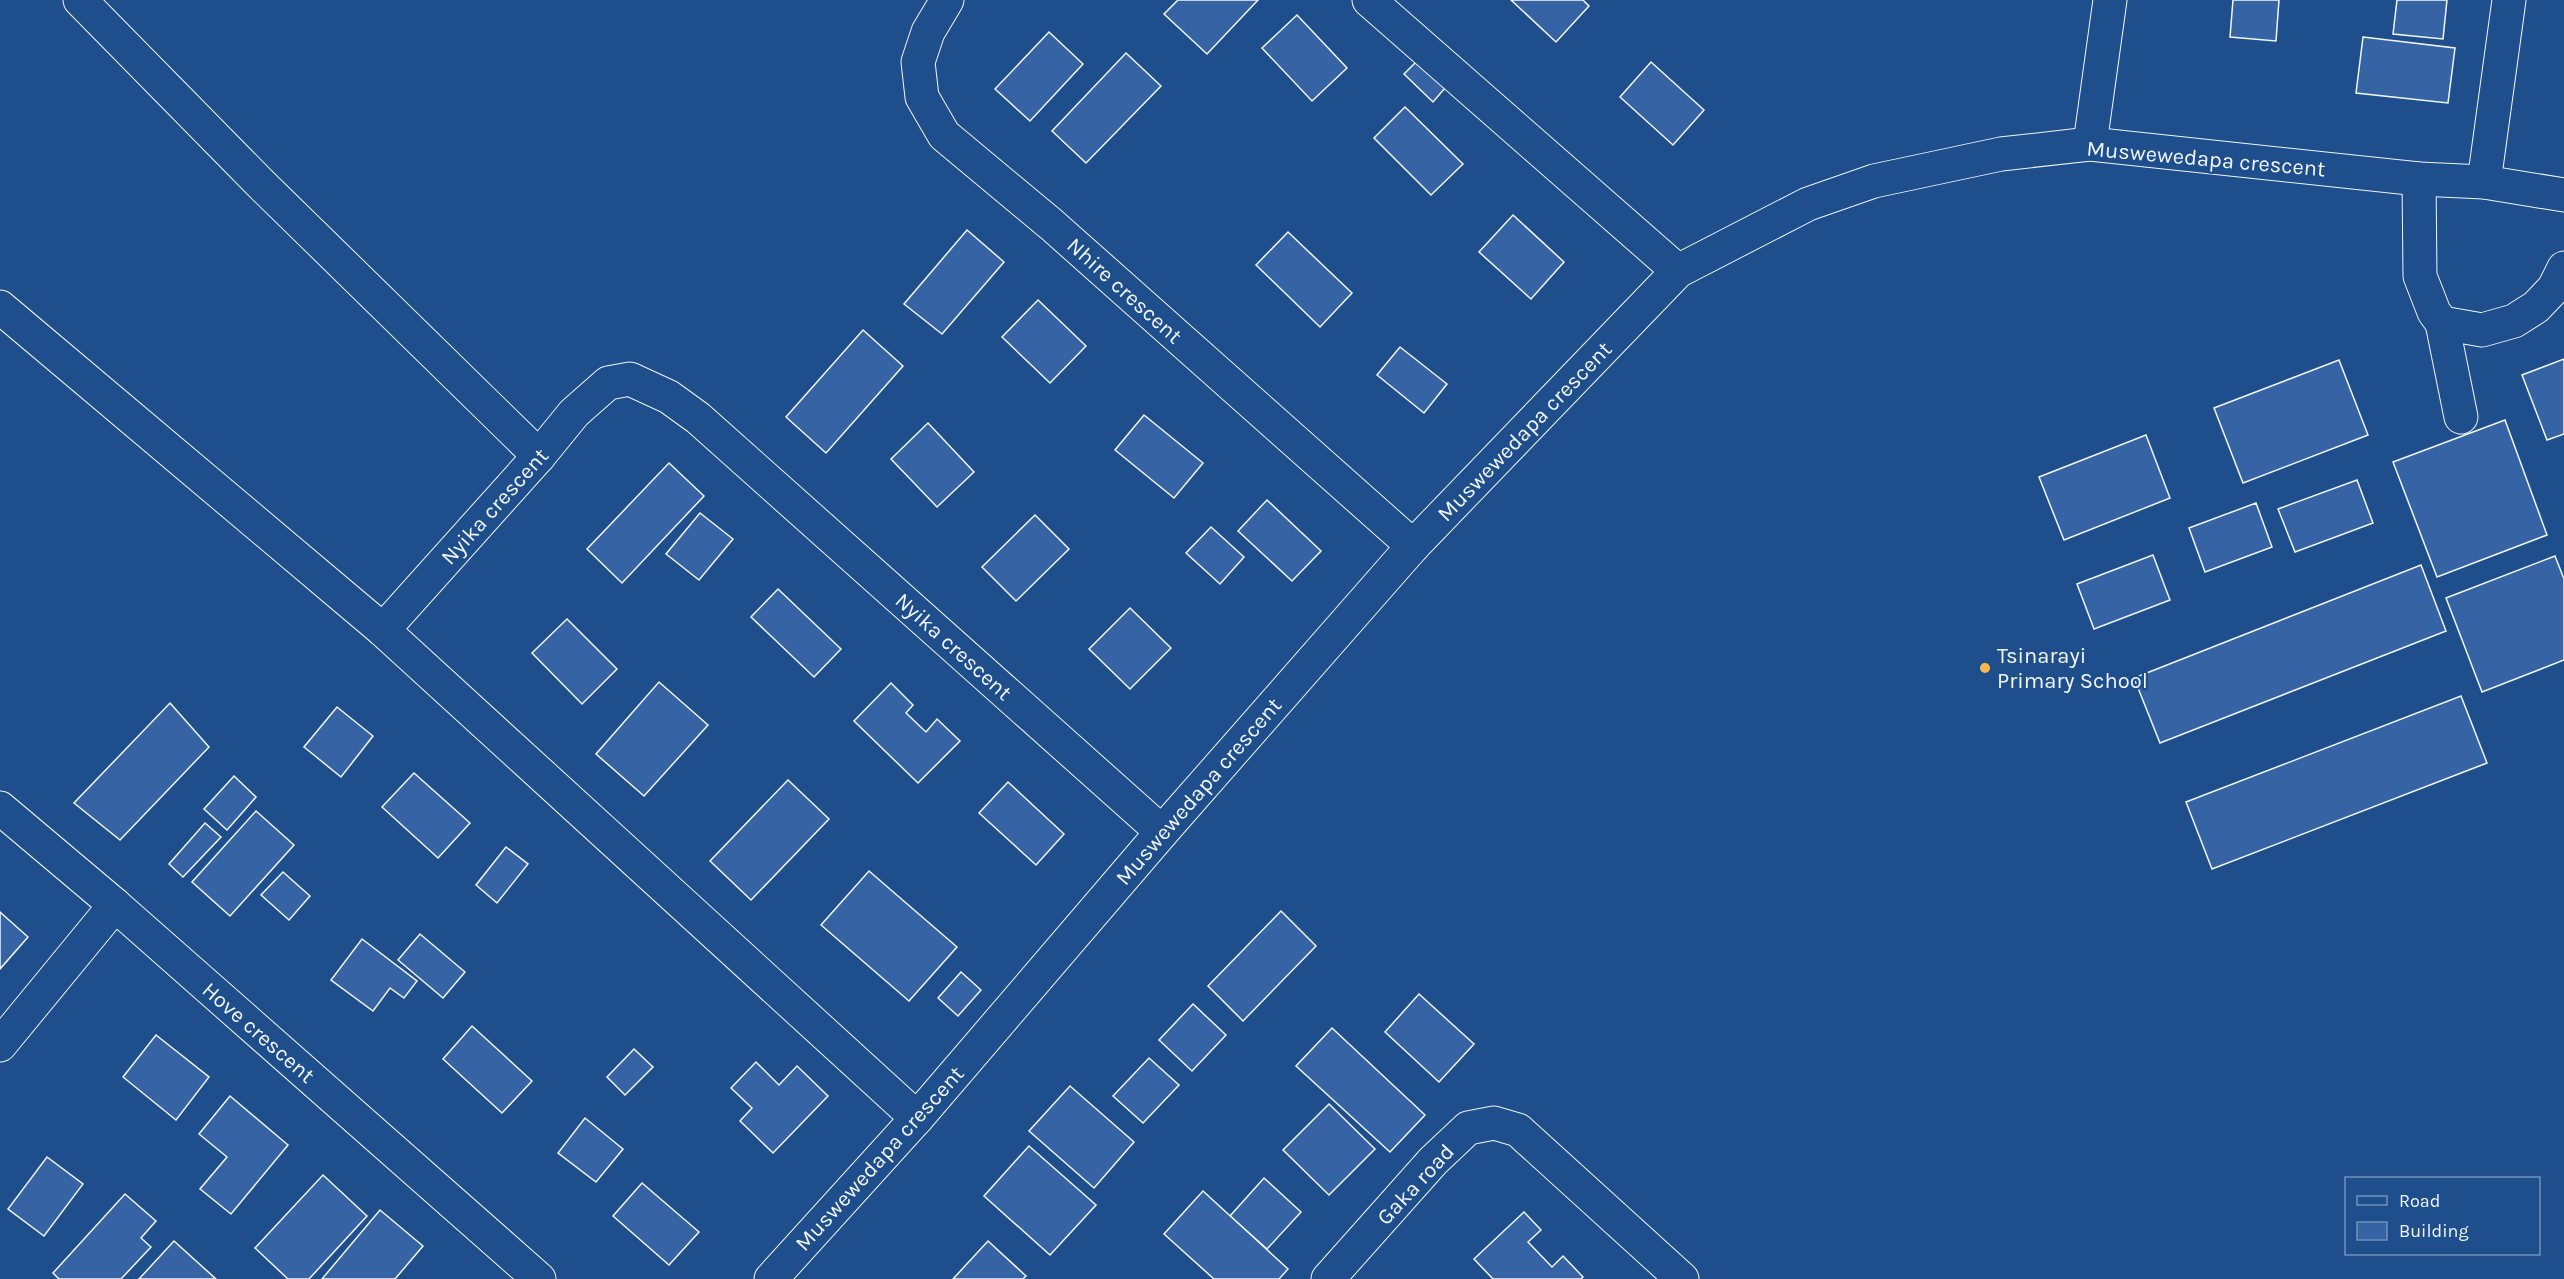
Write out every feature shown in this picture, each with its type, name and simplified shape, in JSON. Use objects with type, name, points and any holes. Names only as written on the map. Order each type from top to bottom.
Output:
[{"type":"street","points":[[80,0],[260,183],[539,456]]},
{"type":"street","name":"Nhire crescent","points":[[947,0],[928,32],[918,62],[922,97],[944,135],[1052,225],[1413,546]]},
{"type":"street","points":[[1369,0],[1678,271]]},
{"type":"street","points":[[2090,144],[2109,0]]},
{"type":"street","points":[[2484,182],[2509,0]]},
{"type":"street","name":"Muswewedapa crescent","points":[[771,1279],[917,1118],[1162,832],[1413,546],[1678,271],[1808,204],[1874,181],[2001,154],[2090,144],[2419,179],[2484,182],[2564,195]]},
{"type":"street","points":[[2419,179],[2420,276],[2434,312],[2442,323],[2461,417]]},
{"type":"street","points":[[2442,323],[2482,330],[2514,321],[2536,307],[2554,288],[2564,268]]},
{"type":"street","points":[[0,307],[382,630],[917,1118]]},
{"type":"street","name":"Nyika crescent","points":[[382,630],[539,456],[574,413],[608,383],[630,379],[669,397],[699,418],[1162,832]]},
{"type":"street","name":"Hove crescent","points":[[0,808],[115,905],[539,1279]]},
{"type":"street","points":[[0,1045],[115,905]]},
{"type":"street","name":"Gaka road","points":[[1328,1279],[1433,1161],[1468,1128],[1494,1123],[1518,1130],[1682,1279]]},
{"type":"building","points":[[1178,0],[1258,0],[1207,54],[1164,14]]},
{"type":"building","points":[[1511,0],[1583,0],[1589,6],[1556,42]]},
{"type":"building","points":[[2233,0],[2279,0],[2276,41],[2230,37]]},
{"type":"building","points":[[2397,0],[2447,0],[2443,39],[2393,34]]},
{"type":"building","points":[[1297,15],[1347,68],[1312,101],[1262,48]]},
{"type":"building","points":[[1049,32],[1083,64],[1030,121],[995,89]]},
{"type":"building","points":[[2363,37],[2455,48],[2448,103],[2356,93]]},
{"type":"building","points":[[1126,53],[1161,86],[1086,163],[1052,131]]},
{"type":"building","points":[[1417,61],[1445,88],[1433,102],[1404,74]]},
{"type":"building","points":[[1651,62],[1704,110],[1673,145],[1620,97]]},
{"type":"building","points":[[1405,107],[1463,164],[1431,195],[1374,138]]},
{"type":"building","points":[[1513,215],[1564,262],[1531,299],[1479,252]]},
{"type":"building","points":[[967,230],[1004,262],[942,334],[904,304]]},
{"type":"building","points":[[1288,232],[1352,293],[1320,327],[1256,265]]},
{"type":"building","points":[[1038,300],[1086,346],[1050,383],[1002,337]]},
{"type":"building","points":[[863,330],[903,366],[826,453],[786,417]]},
{"type":"building","points":[[1400,347],[1447,384],[1424,413],[1377,375]]},
{"type":"building","points":[[2564,359],[2564,434],[2547,440],[2522,375]]},
{"type":"building","points":[[2339,360],[2368,435],[2243,483],[2214,408]]},
{"type":"building","points":[[1144,415],[1203,463],[1174,498],[1115,450]]},
{"type":"building","points":[[2505,420],[2547,535],[2437,577],[2393,462]]},
{"type":"building","points":[[928,423],[974,472],[937,507],[891,459]]},
{"type":"building","points":[[2146,435],[2170,498],[2064,540],[2039,477]]},
{"type":"building","points":[[669,463],[704,496],[622,583],[587,549]]},
{"type":"building","points":[[2357,480],[2373,523],[2295,552],[2278,509]]},
{"type":"building","points":[[1267,500],[1321,551],[1292,581],[1238,531]]},
{"type":"building","points":[[2256,503],[2272,547],[2205,572],[2189,528]]},
{"type":"building","points":[[700,513],[733,539],[699,580],[666,554]]},
{"type":"building","points":[[1035,515],[1069,549],[1016,601],[982,567]]},
{"type":"building","points":[[1211,527],[1244,557],[1220,584],[1186,553]]},
{"type":"building","points":[[2153,555],[2170,600],[2094,629],[2077,584]]},
{"type":"building","points":[[2555,556],[2564,579],[2564,660],[2482,692],[2446,598]]},
{"type":"building","points":[[2421,565],[2446,631],[2160,743],[2134,678]]},
{"type":"building","points":[[778,589],[841,649],[814,677],[751,617]]},
{"type":"building","points":[[1130,608],[1171,648],[1130,689],[1089,649]]},
{"type":"building","points":[[567,619],[617,669],[582,704],[532,653]]},
{"type":"building","points":[[659,682],[708,725],[644,796],[596,754]]},
{"type":"building","points":[[891,683],[913,705],[906,713],[926,732],[937,719],[960,741],[918,783],[854,721]]},
{"type":"building","points":[[2461,696],[2487,763],[2212,869],[2186,802]]},
{"type":"building","points":[[170,703],[209,747],[120,840],[74,803]]},
{"type":"building","points":[[337,707],[373,736],[341,777],[304,747]]},
{"type":"building","points":[[414,773],[470,823],[438,858],[382,807]]},
{"type":"building","points":[[234,776],[256,797],[227,830],[204,809]]},
{"type":"building","points":[[788,780],[829,819],[751,900],[710,861]]},
{"type":"building","points":[[1008,782],[1064,834],[1036,865],[979,813]]},
{"type":"building","points":[[256,811],[294,845],[230,916],[192,882]]},
{"type":"building","points":[[205,823],[221,837],[183,877],[169,864]]},
{"type":"building","points":[[506,847],[528,864],[497,903],[476,885]]},
{"type":"building","points":[[869,871],[957,947],[909,1001],[821,925]]},
{"type":"building","points":[[283,872],[310,896],[289,920],[261,895]]},
{"type":"building","points":[[1281,911],[1316,946],[1243,1021],[1208,986]]},
{"type":"building","points":[[0,912],[28,937],[0,969]]},
{"type":"building","points":[[420,934],[465,972],[443,998],[398,960]]},
{"type":"building","points":[[362,939],[417,981],[404,998],[390,988],[373,1011],[331,980]]},
{"type":"building","points":[[961,972],[981,990],[958,1016],[938,998]]},
{"type":"building","points":[[1419,994],[1474,1044],[1439,1082],[1385,1032]]},
{"type":"building","points":[[1193,1004],[1226,1035],[1192,1071],[1159,1040]]},
{"type":"building","points":[[472,1026],[532,1081],[502,1113],[443,1059]]},
{"type":"building","points":[[1332,1028],[1425,1115],[1390,1152],[1296,1066]]},
{"type":"building","points":[[156,1035],[209,1077],[176,1120],[123,1077]]},
{"type":"building","points":[[634,1049],[653,1067],[625,1095],[607,1077]]},
{"type":"building","points":[[1149,1058],[1179,1085],[1143,1123],[1113,1096]]},
{"type":"building","points":[[756,1062],[779,1085],[797,1066],[828,1096],[773,1153],[740,1121],[752,1108],[731,1088]]},
{"type":"building","points":[[1070,1086],[1134,1142],[1094,1188],[1029,1131]]},
{"type":"building","points":[[230,1096],[288,1145],[231,1214],[200,1189],[227,1157],[199,1134]]},
{"type":"building","points":[[1329,1104],[1375,1149],[1329,1195],[1283,1150]]},
{"type":"building","points":[[585,1118],[623,1149],[596,1182],[558,1153]]},
{"type":"building","points":[[1029,1146],[1096,1205],[1050,1255],[984,1196]]},
{"type":"building","points":[[47,1157],[83,1184],[44,1236],[8,1209]]},
{"type":"building","points":[[323,1175],[367,1216],[309,1279],[288,1279],[255,1248]]},
{"type":"building","points":[[1264,1178],[1301,1212],[1267,1249],[1230,1216]]},
{"type":"building","points":[[642,1183],[699,1232],[669,1265],[613,1216]]},
{"type":"building","points":[[1203,1191],[1288,1269],[1279,1279],[1214,1279],[1164,1234]]},
{"type":"building","points":[[125,1194],[156,1221],[141,1238],[151,1247],[121,1279],[59,1279],[53,1273]]},
{"type":"building","points":[[380,1210],[423,1246],[395,1279],[322,1279]]},
{"type":"building","points":[[1524,1212],[1541,1230],[1528,1242],[1552,1267],[1563,1256],[1583,1277],[1581,1279],[1493,1279],[1474,1259]]},
{"type":"building","points":[[174,1241],[216,1279],[139,1279]]},
{"type":"building","points":[[988,1241],[1026,1276],[1023,1279],[953,1279]]},
{"type":"place","name":"Tsinarayi Primary School","points":[[1985,668]]}]
